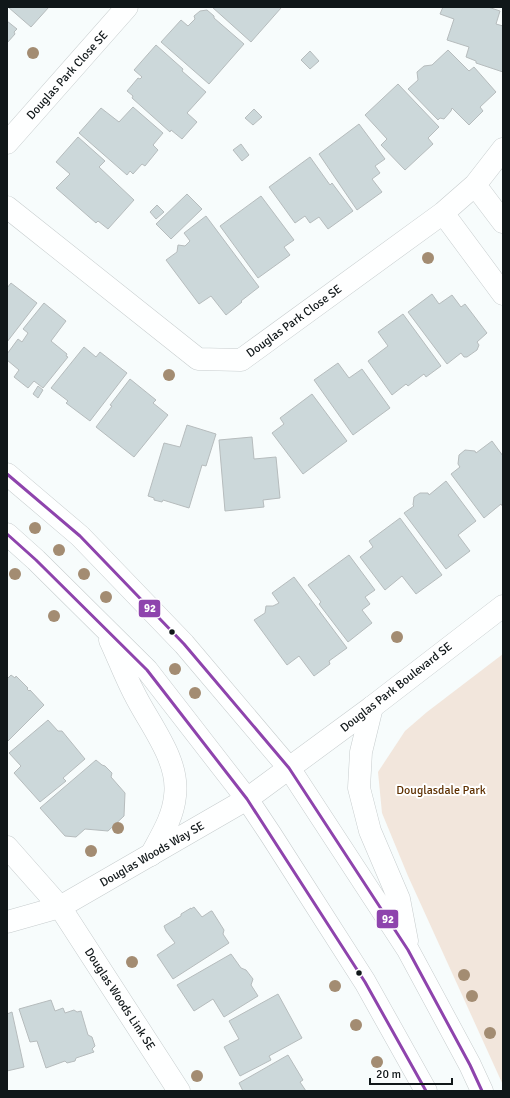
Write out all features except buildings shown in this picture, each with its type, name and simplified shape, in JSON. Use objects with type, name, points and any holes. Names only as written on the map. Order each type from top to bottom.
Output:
[{"type":"street","name":"Douglas Park Close SE","points":[[7,143],[127,7]]},
{"type":"street","name":"Douglas Park Close SE","points":[[7,207],[198,359],[241,360],[443,213],[475,185],[503,149]]},
{"type":"street","points":[[475,185],[503,222]]},
{"type":"street","points":[[443,213],[503,294]]},
{"type":"street","points":[[7,474],[80,536],[184,644],[290,768],[408,950],[470,1065],[482,1091]]},
{"type":"street","points":[[7,534],[36,560],[147,670],[247,799],[271,834],[365,982],[426,1091]]},
{"type":"street","name":"Douglas Park Boulevard SE","points":[[290,768],[503,606]]},
{"type":"street","points":[[106,630],[134,693],[172,761],[176,781],[176,796],[170,818],[151,855]]},
{"type":"street","points":[[372,707],[361,752],[359,788],[370,831],[400,899],[408,950]]},
{"type":"street","name":"Douglas Woods Way SE","points":[[7,922],[60,907],[247,799],[290,768]]},
{"type":"street","name":"Douglas Woods Link SE","points":[[7,847],[60,907],[179,1091]]},
{"type":"green space","name":"Douglasdale Park","points":[[503,654],[503,1085],[408,876],[382,813],[378,772],[405,731],[427,712]]},
{"type":"transit line","name":"92","points":[[7,474],[80,536],[184,644],[289,768],[408,950],[470,1065],[482,1091]]},
{"type":"transit line","name":"92","points":[[7,534],[36,560],[147,670],[247,799],[365,982],[426,1091]]}]
